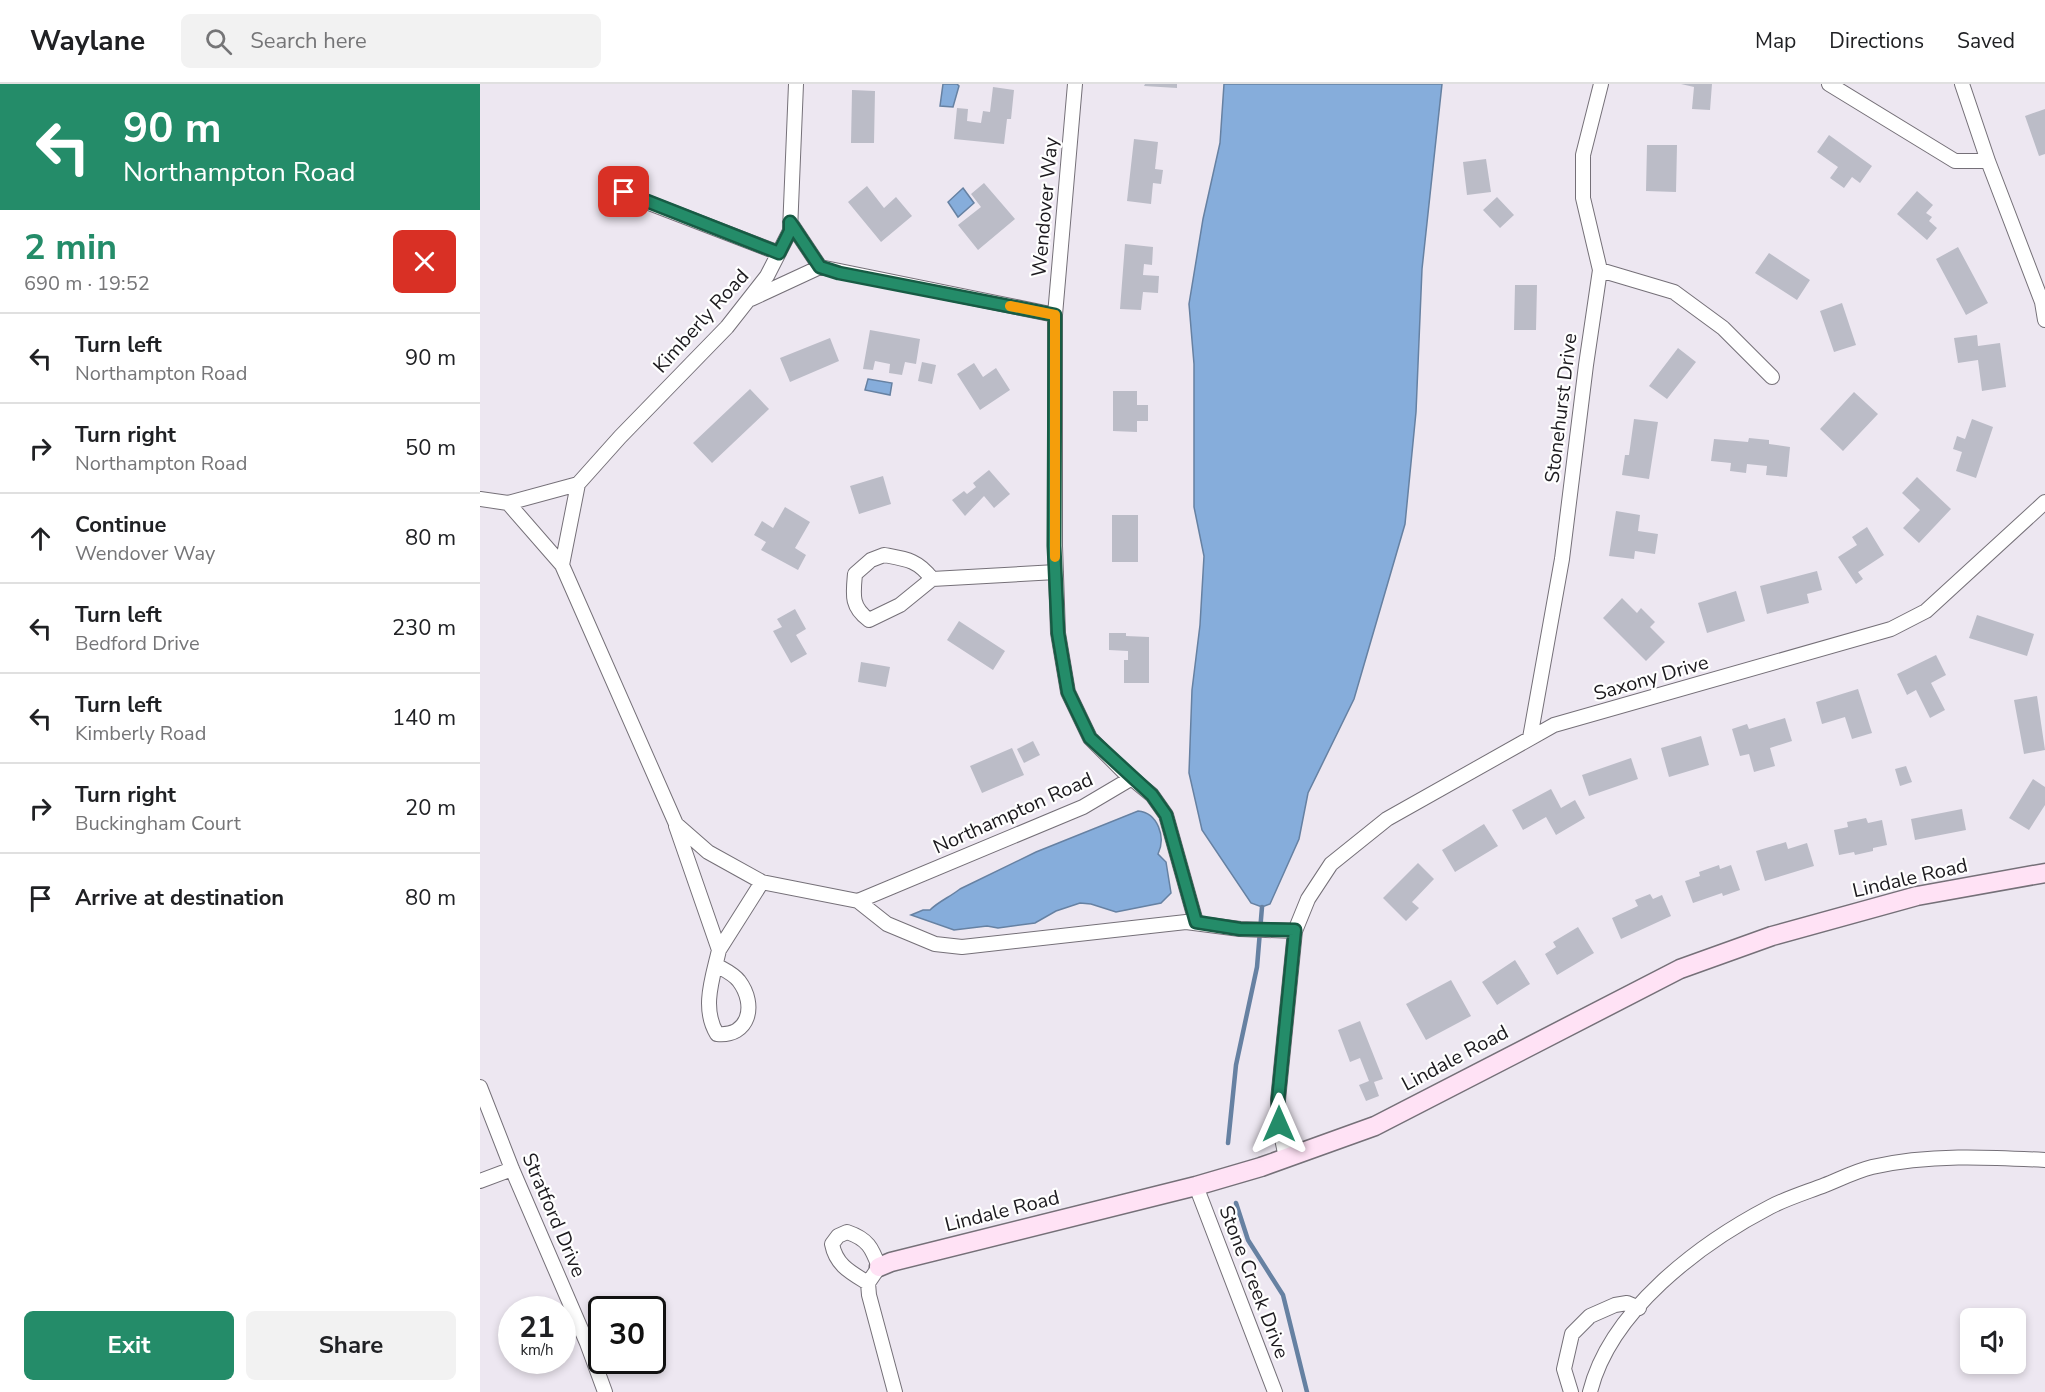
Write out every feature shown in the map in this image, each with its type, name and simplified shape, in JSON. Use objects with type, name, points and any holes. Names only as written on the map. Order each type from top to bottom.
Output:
[{"type":"street","name":"Kimberly Road","points":[[578,484],[620,437],[727,327],[767,276],[790,231],[796,84]]},
{"type":"street","name":"Wendover Way","points":[[1075,84],[1055,315],[1058,633],[1068,692],[1090,738],[1132,778]]},
{"type":"street","name":"Stonehurst Drive","points":[[1530,738],[1563,559],[1586,364],[1600,270],[1583,198],[1583,155],[1601,84]]},
{"type":"street","points":[[1829,84],[1955,161],[1988,161]]},
{"type":"street","points":[[1962,84],[1988,161],[2042,302],[2045,320]]},
{"type":"street","points":[[624,192],[779,253]]},
{"type":"street","points":[[790,222],[820,267]]},
{"type":"street","points":[[748,300],[820,267],[1055,315]]},
{"type":"street","points":[[1600,270],[1674,292],[1723,328],[1772,377]]},
{"type":"street","points":[[480,499],[508,503],[578,484],[562,565]]},
{"type":"street","name":"Saxony Drive","points":[[1295,930],[1308,899],[1331,864],[1387,819],[1554,725],[1891,629],[1926,611],[2045,502]]},
{"type":"street","points":[[508,503],[562,565],[676,824],[718,950]]},
{"type":"street","points":[[932,579],[922,565],[904,558],[884,555],[871,560],[855,574],[853,603],[869,620],[900,605],[932,579],[1056,572]]},
{"type":"street","points":[[1132,778],[1152,795],[1166,815],[1196,922]]},
{"type":"street","name":"Northampton Road","points":[[858,901],[1083,807],[1132,778]]},
{"type":"street","points":[[676,824],[708,852],[762,882],[858,901],[887,924],[935,945],[962,947],[1196,922],[1240,929],[1295,930],[1278,1100],[1279,1124],[1286,1158]]},
{"type":"street","name":"Lindale Road","points":[[879,1267],[891,1262],[1196,1186],[1286,1158],[1375,1126],[1680,969],[1772,936],[1917,896],[2045,873]]},
{"type":"street","points":[[716,965],[739,980],[747,996],[749,1013],[742,1028],[730,1035],[717,1034],[710,1023],[708,1009],[718,950],[762,882]]},
{"type":"street","name":"Stratford Drive","points":[[480,1087],[512,1169],[587,1342],[605,1392]]},
{"type":"street","points":[[1590,1392],[1595,1371],[1617,1332],[1658,1286],[1718,1238],[1771,1206],[1871,1167],[1945,1157],[2045,1160]]},
{"type":"street","points":[[480,1181],[512,1169]]},
{"type":"street","name":"Stone Creek Drive","points":[[1196,1186],[1275,1392]]},
{"type":"street","points":[[868,1283],[844,1268],[835,1255],[832,1244],[838,1236],[847,1232],[871,1245],[879,1267],[868,1283],[869,1295],[895,1392]]},
{"type":"street","points":[[1571,1392],[1564,1369],[1572,1334],[1590,1316],[1615,1305],[1627,1303],[1639,1308]]},
{"type":"water","points":[[943,84],[959,86],[953,107],[940,106]]},
{"type":"water","points":[[1224,84],[1442,84],[1422,269],[1416,412],[1405,524],[1354,699],[1308,793],[1299,839],[1270,904],[1262,907],[1251,903],[1202,830],[1189,773],[1192,690],[1200,625],[1204,556],[1194,507],[1194,364],[1189,304],[1203,219],[1220,143]]},
{"type":"water","points":[[963,188],[974,203],[958,217],[948,202]]},
{"type":"water","points":[[868,379],[892,383],[890,395],[865,390]]},
{"type":"water","points":[[1138,811],[1151,816],[1160,833],[1158,854],[1166,862],[1171,893],[1161,903],[1116,912],[1080,903],[1056,911],[1035,923],[998,928],[987,926],[954,930],[911,915],[930,910],[960,889],[1036,852]]},
{"type":"building","points":[[1145,84],[1177,84],[1177,88],[1144,86]]},
{"type":"building","points":[[1681,84],[1712,84],[1710,110],[1692,109],[1694,87]]},
{"type":"building","points":[[993,87],[1014,90],[1011,119],[1007,119],[1004,144],[954,139],[957,108],[968,109],[967,121],[981,123],[983,111],[990,112]]},
{"type":"building","points":[[852,90],[875,91],[874,143],[851,143]]},
{"type":"building","points":[[2045,109],[2045,154],[2039,156],[2025,116]]},
{"type":"building","points":[[1829,135],[1872,166],[1860,183],[1852,177],[1844,188],[1830,178],[1838,167],[1817,152]]},
{"type":"building","points":[[1134,139],[1158,142],[1155,169],[1163,170],[1161,184],[1153,183],[1151,204],[1127,201]]},
{"type":"building","points":[[1647,145],[1677,145],[1676,192],[1646,191]]},
{"type":"building","points":[[1486,159],[1491,192],[1467,195],[1463,162]]},
{"type":"building","points":[[984,183],[1015,219],[978,250],[958,225],[981,207],[971,194]]},
{"type":"building","points":[[867,186],[884,208],[896,197],[912,216],[881,242],[848,202]]},
{"type":"building","points":[[1917,191],[1933,205],[1926,213],[1932,217],[1929,221],[1937,228],[1927,240],[1897,214]]},
{"type":"building","points":[[1497,197],[1514,215],[1500,228],[1483,210]]},
{"type":"building","points":[[1125,244],[1153,247],[1152,265],[1144,264],[1143,275],[1159,276],[1158,293],[1143,292],[1141,310],[1120,309]]},
{"type":"building","points":[[1958,247],[1988,303],[1966,315],[1936,259]]},
{"type":"building","points":[[1769,253],[1810,280],[1797,300],[1755,273]]},
{"type":"building","points":[[1515,285],[1537,285],[1536,330],[1514,330]]},
{"type":"building","points":[[1842,303],[1856,345],[1834,352],[1820,311]]},
{"type":"building","points":[[870,330],[920,339],[916,364],[905,362],[902,375],[889,373],[890,364],[875,361],[873,370],[863,369]]},
{"type":"building","points":[[1977,335],[1978,346],[2000,343],[2006,387],[1982,391],[1978,360],[1958,363],[1954,338]]},
{"type":"building","points":[[830,338],[839,361],[790,382],[780,358]]},
{"type":"building","points":[[1678,348],[1696,362],[1667,399],[1649,386]]},
{"type":"building","points":[[922,362],[936,365],[932,384],[918,381]]},
{"type":"building","points":[[974,363],[983,377],[996,368],[1010,390],[980,410],[957,374]]},
{"type":"building","points":[[750,389],[769,409],[712,463],[693,443]]},
{"type":"building","points":[[1113,391],[1137,391],[1137,405],[1148,405],[1148,421],[1137,421],[1137,432],[1113,431]]},
{"type":"building","points":[[1854,392],[1878,414],[1843,451],[1820,429]]},
{"type":"building","points":[[1634,419],[1658,422],[1649,479],[1622,475],[1625,455],[1629,455]]},
{"type":"building","points":[[1972,419],[1993,427],[1976,478],[1956,471],[1962,452],[1953,449],[1957,436],[1965,439]]},
{"type":"building","points":[[1749,438],[1769,440],[1769,444],[1790,447],[1787,477],[1766,475],[1767,466],[1747,464],[1746,473],[1730,471],[1731,463],[1711,461],[1714,439],[1748,442]]},
{"type":"building","points":[[989,470],[1010,494],[994,508],[984,496],[965,516],[952,500],[964,491],[967,494],[976,487],[973,483]]},
{"type":"building","points":[[883,476],[891,504],[859,514],[850,486]]},
{"type":"building","points":[[1917,477],[1951,509],[1919,543],[1903,528],[1920,510],[1902,493]]},
{"type":"building","points":[[785,507],[810,522],[795,548],[806,555],[798,570],[761,550],[766,542],[754,535],[762,521],[773,528]]},
{"type":"building","points":[[1616,511],[1640,515],[1638,531],[1658,534],[1655,554],[1635,551],[1634,559],[1609,556]]},
{"type":"building","points":[[1112,515],[1138,515],[1138,562],[1112,562]]},
{"type":"building","points":[[1867,527],[1884,555],[1858,572],[1863,579],[1856,584],[1838,557],[1857,545],[1852,537]]},
{"type":"building","points":[[1817,571],[1822,590],[1807,594],[1809,603],[1767,614],[1760,586]]},
{"type":"building","points":[[1736,591],[1745,621],[1707,633],[1698,603]]},
{"type":"building","points":[[1622,598],[1637,613],[1641,608],[1655,622],[1650,627],[1665,642],[1646,661],[1603,618]]},
{"type":"building","points":[[795,609],[806,629],[796,635],[807,654],[791,663],[773,631],[782,627],[777,619]]},
{"type":"building","points":[[1977,615],[2034,634],[2027,656],[1969,638]]},
{"type":"building","points":[[959,621],[1005,651],[993,670],[947,640]]},
{"type":"building","points":[[1109,633],[1149,637],[1149,683],[1124,683],[1124,660],[1128,660],[1128,651],[1109,650]]},
{"type":"building","points":[[1936,655],[1946,675],[1931,683],[1945,710],[1930,718],[1916,690],[1907,695],[1897,674]]},
{"type":"building","points":[[861,662],[890,667],[886,687],[858,682]]},
{"type":"building","points":[[1858,689],[1872,733],[1852,739],[1845,717],[1822,724],[1816,702]]},
{"type":"building","points":[[2037,696],[2045,750],[2024,754],[2014,700]]},
{"type":"building","points":[[1785,718],[1792,741],[1770,748],[1775,766],[1754,772],[1749,754],[1740,756],[1732,729],[1747,724],[1749,729]]},
{"type":"building","points":[[1701,736],[1709,765],[1669,777],[1661,748]]},
{"type":"building","points":[[1033,741],[1040,755],[1024,763],[1017,749]]},
{"type":"building","points":[[1012,748],[1024,775],[982,793],[970,766]]},
{"type":"building","points":[[1631,758],[1638,779],[1589,796],[1582,775]]},
{"type":"building","points":[[1906,766],[1912,782],[1900,786],[1895,769]]},
{"type":"building","points":[[2033,779],[2045,787],[2045,805],[2029,830],[2009,818]]},
{"type":"building","points":[[1551,789],[1561,808],[1575,800],[1585,818],[1556,835],[1546,817],[1523,830],[1512,810]]},
{"type":"building","points":[[1962,809],[1966,830],[1915,840],[1911,819]]},
{"type":"building","points":[[1866,818],[1868,823],[1882,820],[1887,845],[1855,855],[1854,852],[1839,855],[1834,830],[1848,827],[1847,822]]},
{"type":"building","points":[[1484,824],[1498,846],[1455,872],[1442,850]]},
{"type":"building","points":[[1786,842],[1788,849],[1807,843],[1814,866],[1765,881],[1756,851]]},
{"type":"building","points":[[1418,863],[1434,879],[1412,902],[1419,908],[1406,921],[1383,898]]},
{"type":"building","points":[[1719,865],[1720,869],[1731,865],[1740,890],[1723,896],[1722,893],[1693,903],[1685,881],[1700,876],[1699,872]]},
{"type":"building","points":[[1650,894],[1653,899],[1662,895],[1671,916],[1621,939],[1612,918],[1638,906],[1635,900]]},
{"type":"building","points":[[1578,927],[1594,953],[1557,975],[1545,954],[1556,947],[1553,942]]},
{"type":"building","points":[[1515,960],[1530,984],[1497,1005],[1482,982]]},
{"type":"building","points":[[1451,980],[1471,1016],[1426,1040],[1406,1004]]},
{"type":"building","points":[[1360,1021],[1383,1079],[1374,1082],[1379,1096],[1366,1101],[1359,1085],[1369,1081],[1360,1058],[1350,1062],[1338,1030]]},
{"type":"waterway","points":[[1228,1143],[1236,1065],[1257,967],[1262,907]]},
{"type":"waterway","points":[[1236,1203],[1248,1240],[1283,1295],[1307,1392]]},
{"type":"slow traffic","points":[[1010,306],[1055,315],[1055,557]]},
{"type":"route","points":[[624,192],[779,253],[790,231],[790,222],[820,267],[839,273],[1055,315],[1054,546],[1058,633],[1068,692],[1090,738],[1123,771],[1152,795],[1166,815],[1196,922],[1240,929],[1295,930],[1278,1100],[1279,1124]]}]
